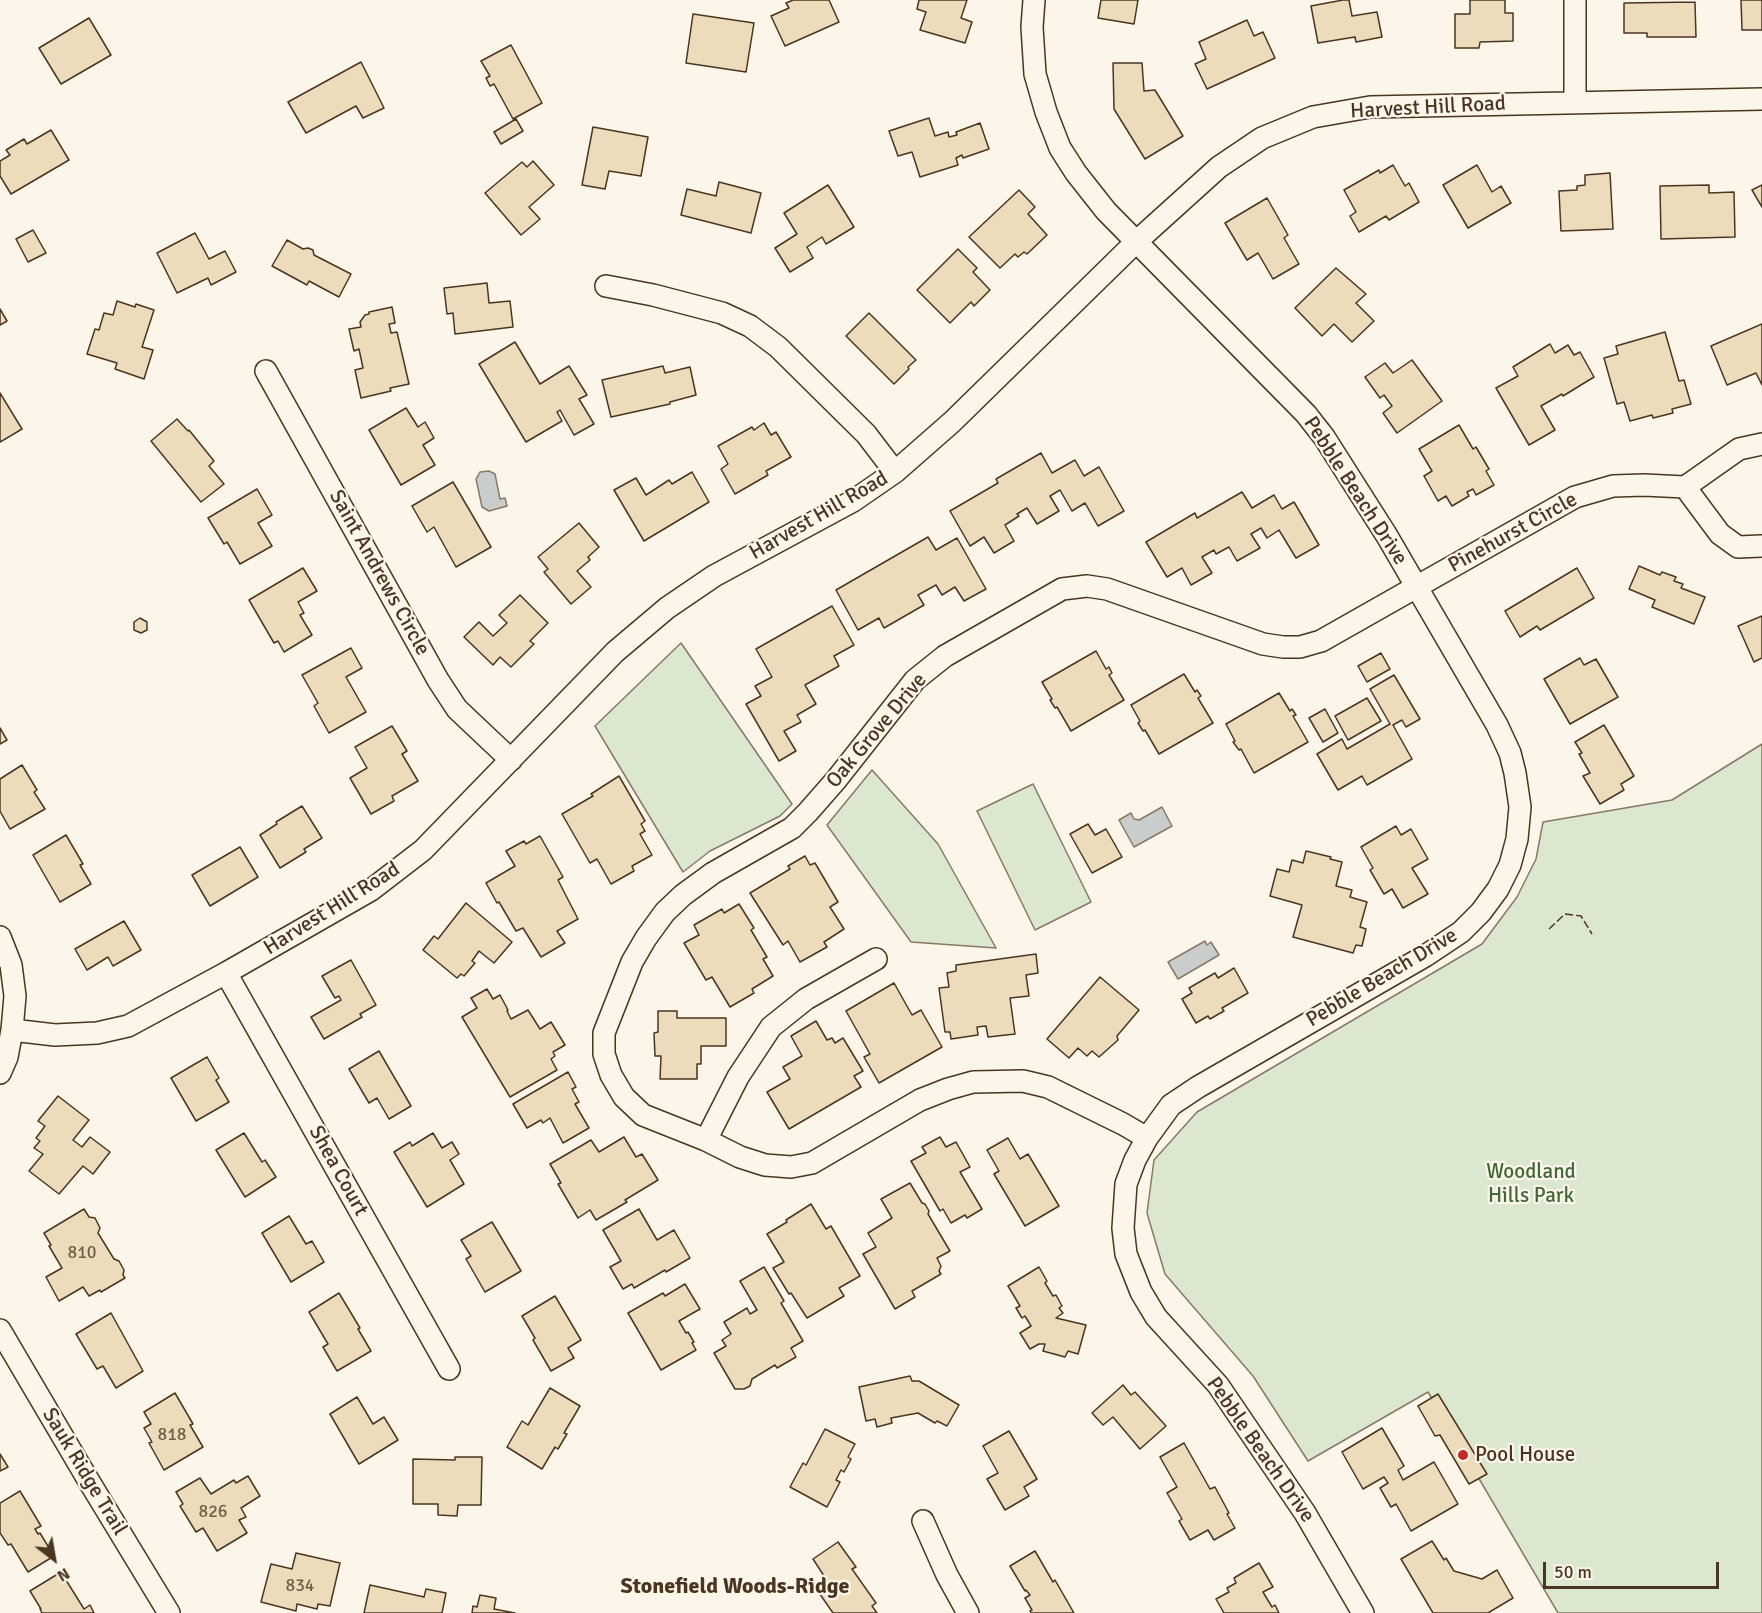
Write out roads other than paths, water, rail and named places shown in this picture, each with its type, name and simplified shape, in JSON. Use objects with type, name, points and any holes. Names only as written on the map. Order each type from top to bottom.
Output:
[{"type":"street","name":"Pebble Beach Drive","points":[[1034,0],[1032,27],[1035,74],[1060,148],[1076,174],[1106,212],[1306,414],[1318,429],[1387,536],[1497,725],[1510,753],[1515,773],[1520,807],[1517,839],[1510,865],[1481,912],[1461,932],[1425,956],[1198,1087],[1171,1105],[1147,1138],[1126,1184],[1123,1228],[1126,1254],[1141,1292],[1156,1317],[1218,1385],[1305,1513],[1363,1613]]},
{"type":"street","points":[[1575,0],[1575,102]]},
{"type":"street","name":"Harvest Hill Road","points":[[12,1030],[55,1035],[97,1033],[128,1026],[371,890],[423,850],[615,652],[667,608],[714,576],[853,501],[895,472],[952,422],[1137,242],[1219,167],[1262,138],[1313,117],[1370,107],[1762,99]]},
{"type":"street","points":[[606,286],[722,313],[750,326],[778,346],[866,434],[895,472]]},
{"type":"street","name":"Saint Andrews Circle","points":[[266,371],[438,680],[457,709],[511,760]]},
{"type":"street","points":[[1762,444],[1739,449],[1685,487],[1720,534],[1738,548],[1762,546]]},
{"type":"street","name":"Pinehurst Circle","points":[[1416,586],[1575,497],[1613,486],[1685,487]]},
{"type":"street","name":"Oak Grove Drive","points":[[1147,1138],[1048,1088],[1023,1081],[973,1082],[920,1100],[812,1163],[791,1167],[765,1165],[740,1157],[706,1140],[643,1115],[624,1097],[611,1075],[604,1054],[604,1033],[632,962],[665,912],[683,895],[713,873],[792,828],[808,812],[915,680],[945,656],[1062,589],[1087,586],[1107,589],[1263,644],[1300,647],[1321,641],[1389,604],[1416,586]]},
{"type":"street","points":[[0,937],[11,964],[15,996],[7,1057],[0,1073]]},
{"type":"street","points":[[706,1140],[738,1077],[771,1027],[806,999],[876,959]]},
{"type":"street","name":"Shea Court","points":[[226,973],[449,1369]]},
{"type":"street","name":"Sauk Ridge Trail","points":[[0,1329],[169,1613]]},
{"type":"street","points":[[923,1521],[947,1575],[968,1613]]},
{"type":"place","name":"Pool House","points":[[1463,1455]]},
{"type":"district","name":"Stonefield Woods-Ridge","points":[[735,1587]]},
{"type":"park label","name":"Woodland Hills Park","points":[[1531,1184]]}]
